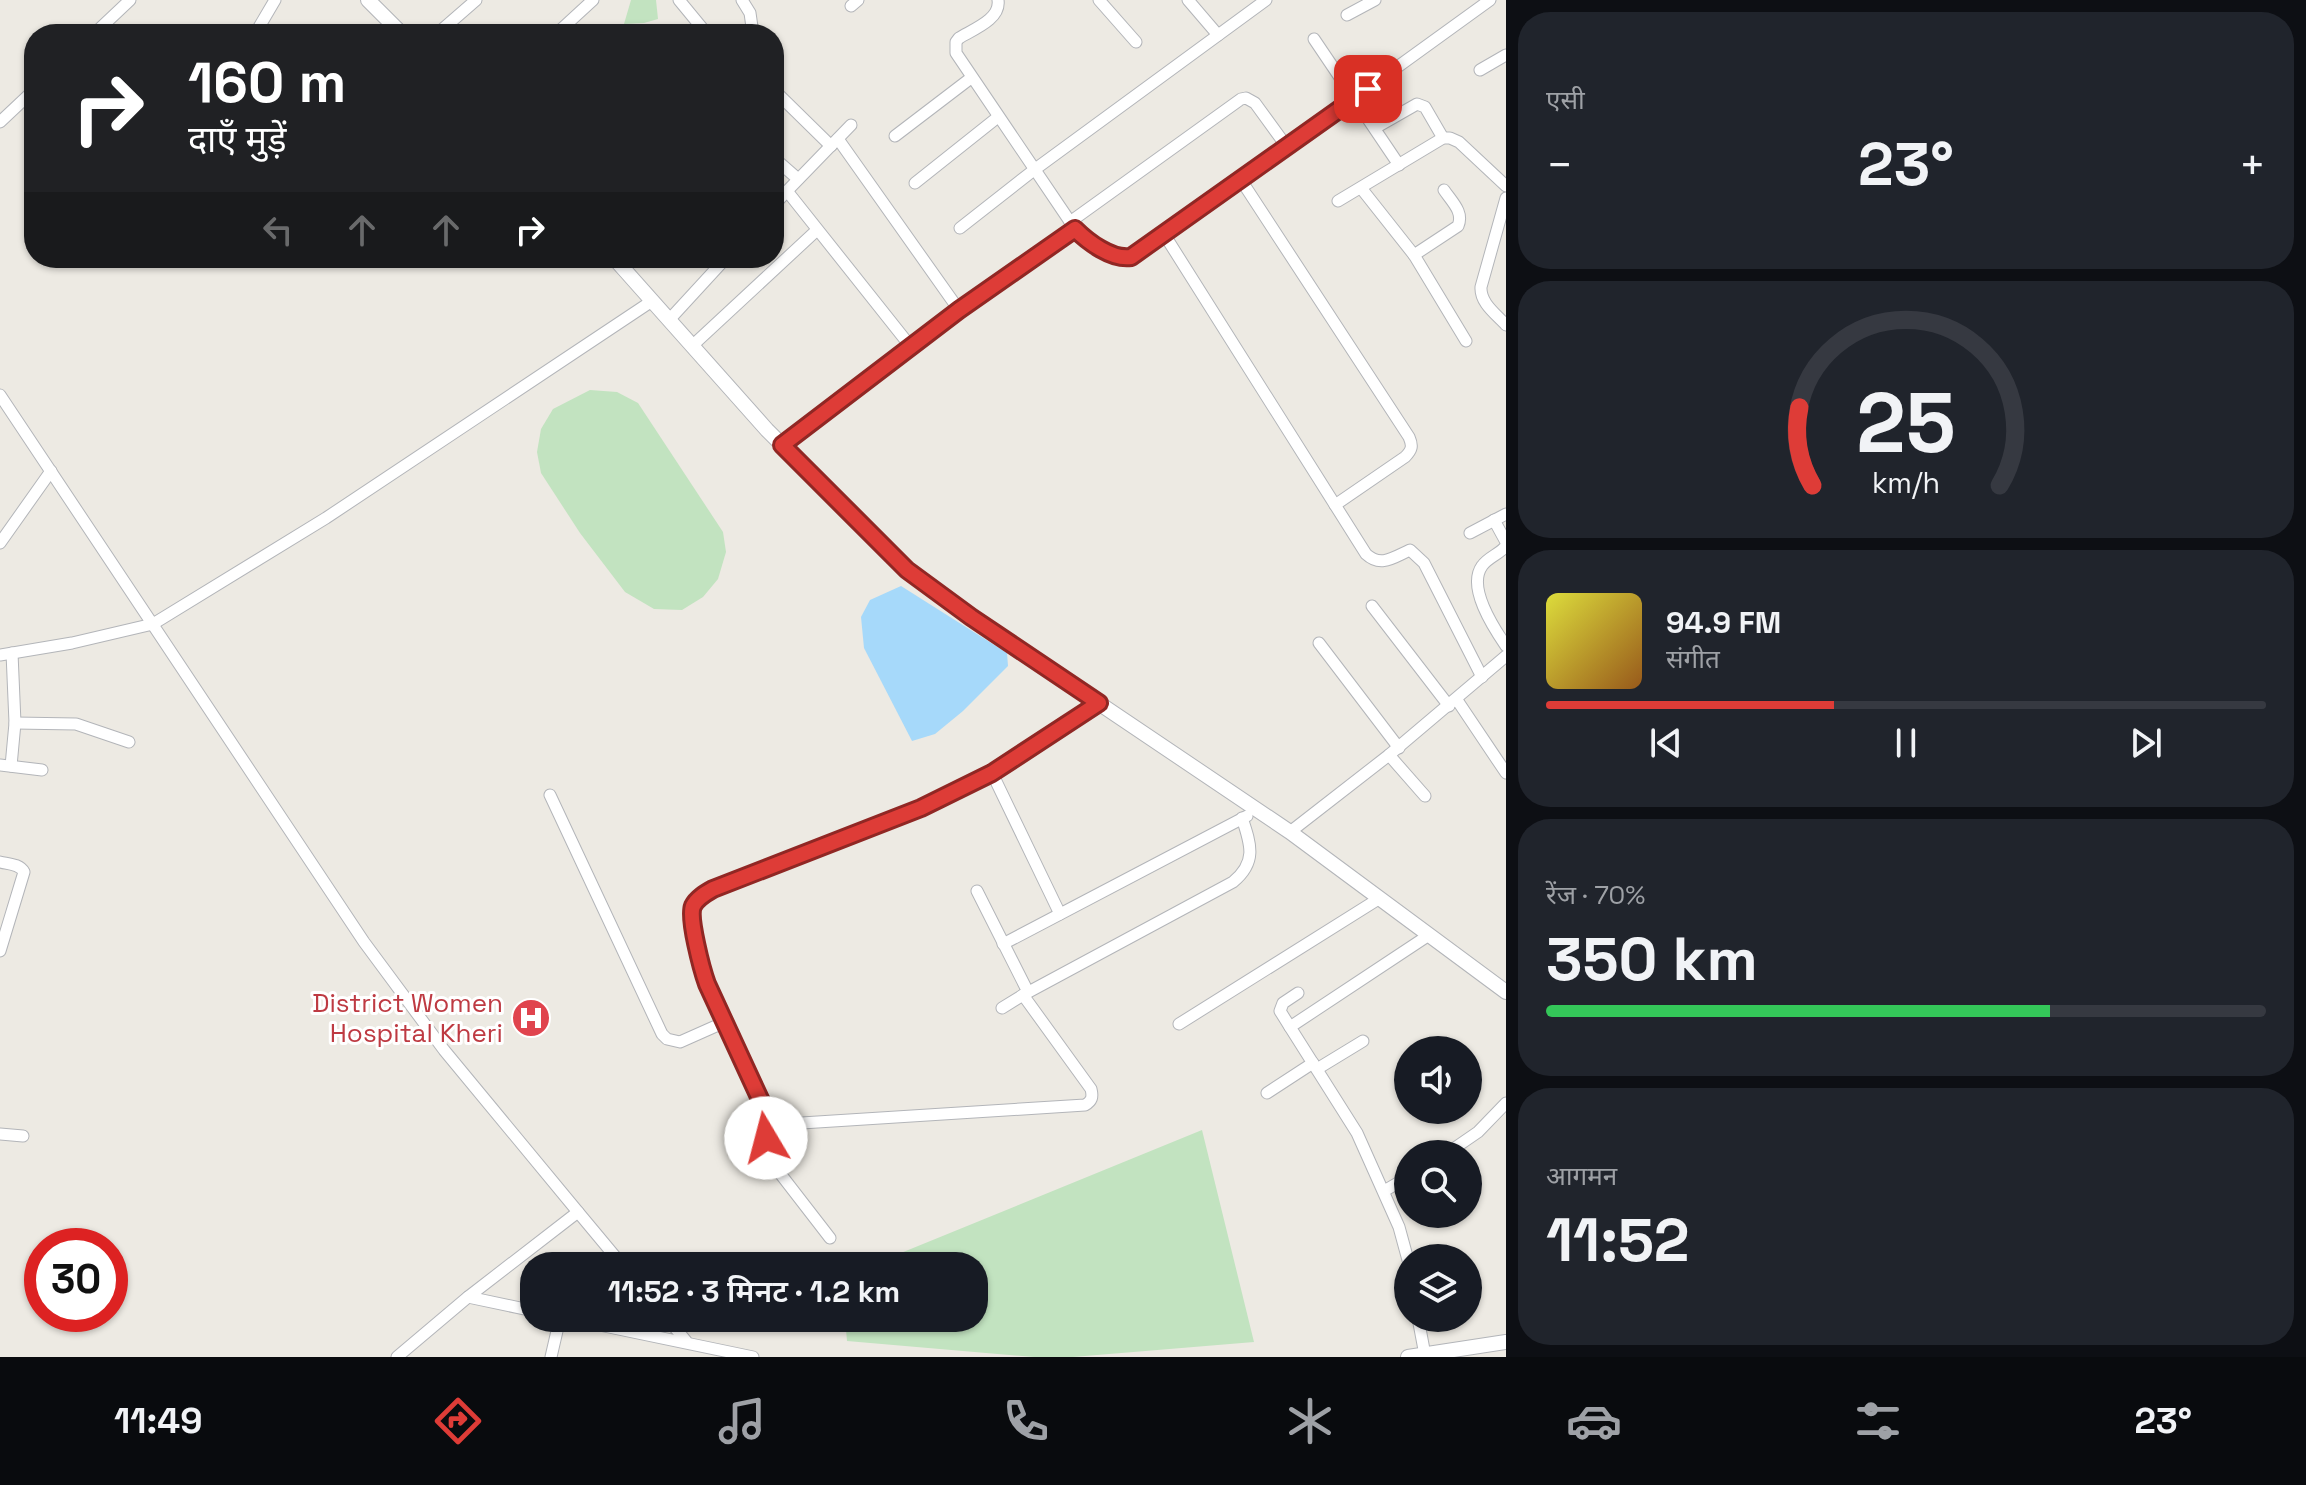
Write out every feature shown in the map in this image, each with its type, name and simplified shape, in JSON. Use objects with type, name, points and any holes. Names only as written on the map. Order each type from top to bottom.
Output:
[{"type":"street","points":[[105,24],[130,0]]},
{"type":"street","points":[[261,24],[275,0]]},
{"type":"street","points":[[368,0],[392,24]]},
{"type":"street","points":[[448,24],[476,0]]},
{"type":"street","points":[[567,24],[593,0]]},
{"type":"street","points":[[679,0],[699,24]]},
{"type":"street","points":[[742,0],[750,13],[752,24]]},
{"type":"street","points":[[998,0],[998,10],[994,16],[959,38],[956,53],[1072,226],[1122,259],[1131,257],[1241,180],[1490,0]]},
{"type":"street","points":[[1099,0],[1136,42]]},
{"type":"street","points":[[1188,0],[1218,35]]},
{"type":"street","points":[[960,228],[1266,0]]},
{"type":"street","points":[[1347,15],[1375,0]]},
{"type":"street","points":[[1314,39],[1399,165]]},
{"type":"street","points":[[1480,70],[1506,55]]},
{"type":"street","points":[[895,136],[971,78]]},
{"type":"street","points":[[0,122],[24,99]]},
{"type":"street","points":[[784,99],[834,142],[959,310]]},
{"type":"street","points":[[782,445],[1241,99],[1255,103],[1287,147]]},
{"type":"street","points":[[1375,128],[1417,104],[1425,107],[1443,138]]},
{"type":"street","points":[[915,183],[998,117]]},
{"type":"street","points":[[784,194],[851,125]]},
{"type":"street","points":[[1338,201],[1443,138],[1459,142],[1506,186]]},
{"type":"street","points":[[784,167],[798,179]]},
{"type":"street","points":[[1241,180],[1413,445],[1405,457],[1335,505]]},
{"type":"street","points":[[1361,188],[1414,255],[1466,341]]},
{"type":"street","points":[[1414,255],[1460,222],[1460,212],[1444,190]]},
{"type":"street","points":[[787,191],[911,347]]},
{"type":"street","points":[[1506,198],[1481,295],[1506,325]]},
{"type":"street","points":[[784,261],[817,230]]},
{"type":"street","points":[[1164,234],[1366,554],[1373,561],[1382,563],[1410,550],[1424,563],[1482,677]]},
{"type":"street","points":[[626,268],[782,445],[907,570],[971,617],[1290,832],[1506,992]]},
{"type":"street","points":[[669,320],[717,268]]},
{"type":"street","points":[[692,346],[776,268]]},
{"type":"street","points":[[42,770],[6,766],[15,723],[6,654],[72,643],[153,624],[326,518],[652,301]]},
{"type":"street","points":[[0,395],[364,942],[444,1050],[611,1252]]},
{"type":"street","points":[[0,543],[51,471]]},
{"type":"street","points":[[1470,533],[1506,514]]},
{"type":"street","points":[[1494,520],[1506,544],[1504,550],[1486,561],[1480,569],[1477,586],[1489,619],[1506,646]]},
{"type":"street","points":[[1372,606],[1505,769]]},
{"type":"street","points":[[1319,643],[1425,796]]},
{"type":"street","points":[[1290,832],[1394,752],[1505,660]]},
{"type":"street","points":[[977,891],[1025,994],[1091,1089],[1092,1096],[1085,1105],[786,1124],[771,1119],[701,968],[693,906],[701,896],[713,889],[921,808],[992,773],[1099,703]]},
{"type":"street","points":[[15,723],[76,724],[129,742]]},
{"type":"street","points":[[992,773],[1060,914]]},
{"type":"street","points":[[550,795],[662,1034],[667,1039],[680,1042],[725,1022]]},
{"type":"street","points":[[1003,944],[1257,810]]},
{"type":"street","points":[[1002,1008],[1233,882],[1243,874],[1250,854],[1250,842],[1242,818]]},
{"type":"street","points":[[0,862],[16,865],[24,872],[0,951]]},
{"type":"street","points":[[1179,1024],[1380,898]]},
{"type":"street","points":[[1290,1027],[1429,935]]},
{"type":"street","points":[[1298,993],[1283,1003],[1280,1011],[1357,1133],[1405,1244]]},
{"type":"street","points":[[1267,1093],[1363,1041]]},
{"type":"street","points":[[1466,1140],[1506,1103]]},
{"type":"street","points":[[771,1119],[766,1152],[830,1238]]},
{"type":"street","points":[[0,1134],[23,1136]]},
{"type":"street","points":[[1384,1191],[1394,1185]]},
{"type":"street","points":[[397,1357],[468,1297],[578,1212]]},
{"type":"street","points":[[468,1297],[520,1308]]},
{"type":"street","points":[[551,1357],[559,1332]]},
{"type":"street","points":[[635,1332],[748,1356]]},
{"type":"street","points":[[679,1332],[687,1342]]},
{"type":"street","points":[[1421,1332],[1425,1355]]},
{"type":"street","points":[[1408,1357],[1506,1342]]},
{"type":"green space","points":[[631,0],[656,0],[658,19],[624,24]]},
{"type":"green space","points":[[590,390],[617,392],[638,403],[723,532],[726,552],[718,579],[703,597],[682,610],[654,609],[625,592],[580,533],[541,473],[537,452],[541,429],[553,409]]},
{"type":"green space","points":[[1202,1130],[1254,1342],[1073,1357],[1034,1357],[847,1341],[846,1332],[988,1332],[988,1252],[903,1252]]},
{"type":"water","points":[[901,586],[1007,653],[1008,666],[935,734],[912,741],[864,648],[861,617],[870,600]]},
{"type":"place","name":"District Women Hospital Kheri","points":[[531,1018]]},
{"type":"route","points":[[766,1138],[771,1119],[701,968],[693,906],[701,896],[713,889],[921,808],[992,773],[1099,703],[907,570],[782,445],[959,310],[1075,229],[1113,255],[1122,259],[1131,257],[1368,89]]}]
